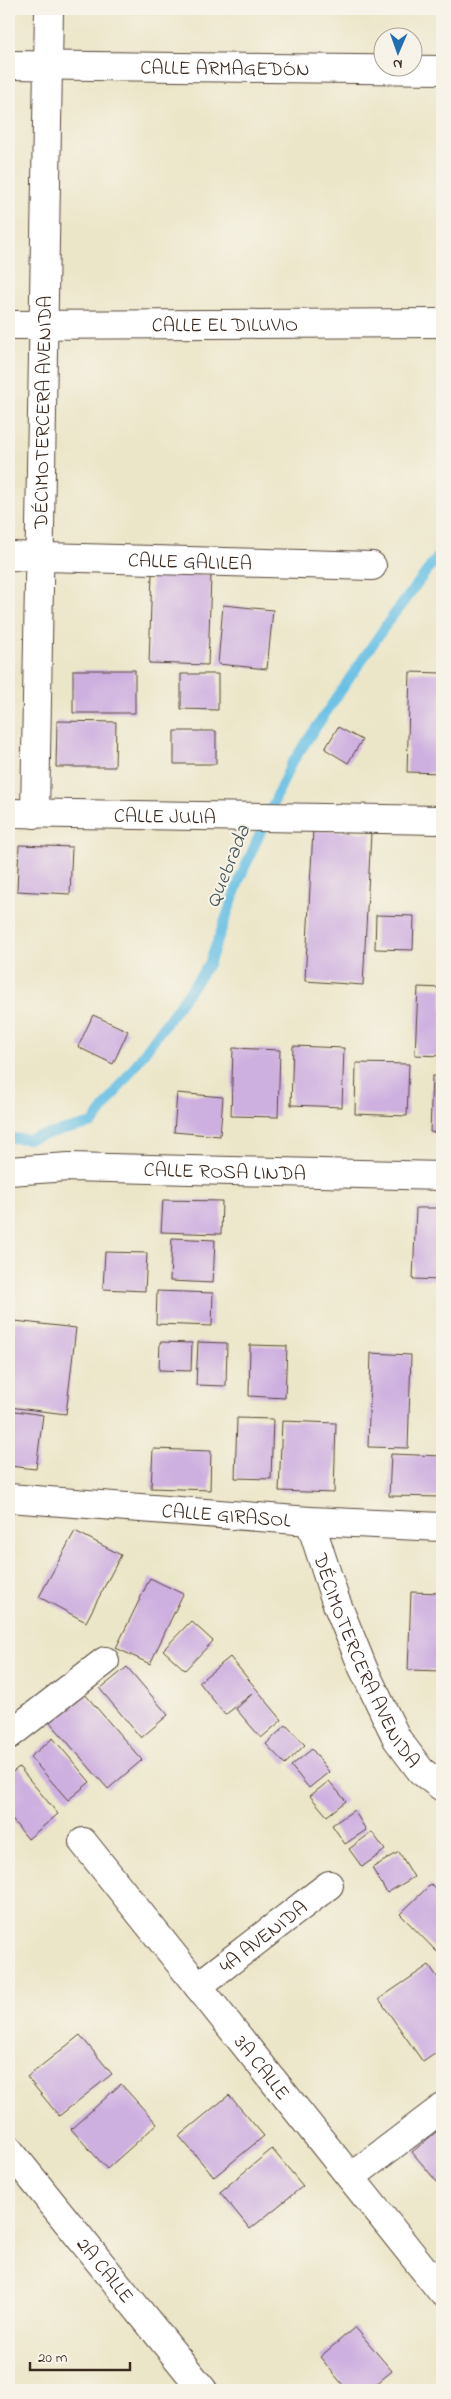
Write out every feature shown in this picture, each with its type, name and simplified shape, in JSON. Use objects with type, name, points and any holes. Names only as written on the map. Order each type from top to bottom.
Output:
[{"type":"street","name":"DÉCIMOTERCERA AVENIDA","points":[[36,814],[49,9]]},
{"type":"street","name":"CALLE ARMAGEDÓN","points":[[9,65],[442,70]]},
{"type":"street","name":"CALLE EL DILUVIO","points":[[9,325],[442,324]]},
{"type":"street","name":"CALLE GALILEA","points":[[9,556],[372,566]]},
{"type":"street","name":"CALLE JULIA","points":[[9,813],[442,820]]},
{"type":"street","name":"CALLE ROSA LINDA","points":[[9,1171],[69,1167],[442,1176]]},
{"type":"street","name":"CALLE GIRASOL","points":[[9,1498],[310,1521],[442,1526]]},
{"type":"street","name":"DÉCIMOTERCERA AVENIDA","points":[[310,1521],[335,1599],[363,1668],[397,1739],[421,1772],[442,1787]]},
{"type":"street","points":[[9,1735],[105,1661]]},
{"type":"street","name":"3A CALLE","points":[[84,1842],[442,2292]]},
{"type":"street","name":"4A AVENIDA","points":[[198,1986],[329,1885]]},
{"type":"street","points":[[351,2177],[442,2108]]},
{"type":"street","name":"2A CALLE","points":[[9,2150],[203,2390]]},
{"type":"building","points":[[152,573],[211,575],[208,665],[149,663]]},
{"type":"building","points":[[223,605],[273,610],[267,669],[218,664]]},
{"type":"building","points":[[73,670],[135,670],[135,713],[73,713]]},
{"type":"building","points":[[410,672],[442,673],[442,773],[407,772]]},
{"type":"building","points":[[181,674],[218,674],[218,710],[181,709]]},
{"type":"building","points":[[57,721],[116,722],[115,767],[56,767]]},
{"type":"building","points":[[338,727],[362,740],[348,763],[325,749]]},
{"type":"building","points":[[174,731],[216,731],[216,764],[174,764]]},
{"type":"building","points":[[313,830],[371,833],[363,985],[305,981]]},
{"type":"building","points":[[19,845],[72,847],[70,894],[17,891]]},
{"type":"building","points":[[376,915],[414,916],[413,950],[375,949]]},
{"type":"building","points":[[418,987],[442,988],[442,1056],[415,1055]]},
{"type":"building","points":[[93,1015],[128,1031],[113,1064],[78,1047]]},
{"type":"building","points":[[293,1046],[344,1048],[342,1107],[291,1105]]},
{"type":"building","points":[[233,1048],[280,1050],[278,1117],[231,1116]]},
{"type":"building","points":[[356,1063],[409,1064],[407,1116],[355,1114]]},
{"type":"building","points":[[432,1076],[442,1077],[442,1133],[430,1132]]},
{"type":"building","points":[[177,1093],[223,1097],[220,1136],[174,1132]]},
{"type":"building","points":[[163,1200],[222,1201],[221,1234],[161,1232]]},
{"type":"building","points":[[416,1208],[442,1208],[442,1280],[413,1279]]},
{"type":"building","points":[[172,1238],[215,1240],[213,1283],[170,1281]]},
{"type":"building","points":[[105,1252],[147,1253],[145,1291],[103,1289]]},
{"type":"building","points":[[157,1291],[213,1293],[212,1326],[156,1324]]},
{"type":"building","points":[[15,1321],[76,1328],[66,1414],[9,1407],[9,1373]]},
{"type":"building","points":[[160,1342],[192,1343],[191,1371],[159,1370]]},
{"type":"building","points":[[198,1342],[227,1343],[226,1386],[196,1385]]},
{"type":"building","points":[[250,1345],[287,1346],[285,1398],[249,1396]]},
{"type":"building","points":[[371,1353],[411,1355],[408,1448],[368,1447]]},
{"type":"building","points":[[9,1410],[43,1415],[36,1469],[9,1466]]},
{"type":"building","points":[[237,1418],[273,1419],[271,1479],[235,1478]]},
{"type":"building","points":[[282,1421],[336,1423],[334,1493],[279,1491]]},
{"type":"building","points":[[153,1449],[211,1451],[210,1490],[151,1488]]},
{"type":"building","points":[[391,1454],[442,1456],[442,1497],[389,1496]]},
{"type":"building","points":[[75,1531],[121,1555],[86,1622],[39,1597]]},
{"type":"building","points":[[150,1578],[183,1594],[150,1664],[116,1648]]},
{"type":"building","points":[[411,1592],[442,1593],[442,1671],[408,1670]]},
{"type":"building","points":[[191,1621],[213,1641],[185,1670],[163,1650]]},
{"type":"building","points":[[230,1657],[282,1720],[261,1738],[236,1709],[252,1694],[225,1715],[199,1682]]},
{"type":"building","points":[[127,1667],[168,1715],[141,1738],[100,1689]]},
{"type":"building","points":[[83,1692],[142,1760],[108,1789],[49,1721]]},
{"type":"building","points":[[286,1725],[305,1745],[285,1764],[266,1744]]},
{"type":"building","points":[[53,1738],[90,1782],[68,1800],[30,1757]]},
{"type":"building","points":[[312,1749],[329,1772],[309,1788],[291,1766]]},
{"type":"building","points":[[19,1767],[58,1814],[28,1839],[9,1816],[9,1775]]},
{"type":"building","points":[[329,1781],[346,1801],[327,1816],[310,1796]]},
{"type":"building","points":[[354,1810],[366,1830],[345,1844],[332,1825]]},
{"type":"building","points":[[372,1832],[385,1850],[362,1867],[349,1849]]},
{"type":"building","points":[[399,1852],[414,1877],[387,1893],[372,1868]]},
{"type":"building","points":[[431,1884],[442,1896],[442,1947],[437,1952],[400,1914]]},
{"type":"building","points":[[429,1965],[442,1984],[442,2049],[423,2062],[379,1999]]},
{"type":"building","points":[[80,2035],[112,2074],[59,2116],[27,2077]]},
{"type":"building","points":[[121,2084],[157,2124],[107,2169],[71,2129]]},
{"type":"building","points":[[229,2095],[264,2136],[214,2177],[179,2136]]},
{"type":"building","points":[[442,2127],[442,2188],[412,2152]]},
{"type":"building","points":[[272,2149],[303,2186],[250,2229],[220,2192]]},
{"type":"building","points":[[355,2327],[392,2371],[369,2390],[347,2390],[320,2357]]},
{"type":"waterway","name":"Quebrada","points":[[9,1138],[28,1139],[93,1123],[209,964],[241,876],[291,764],[386,625],[442,551]]}]
